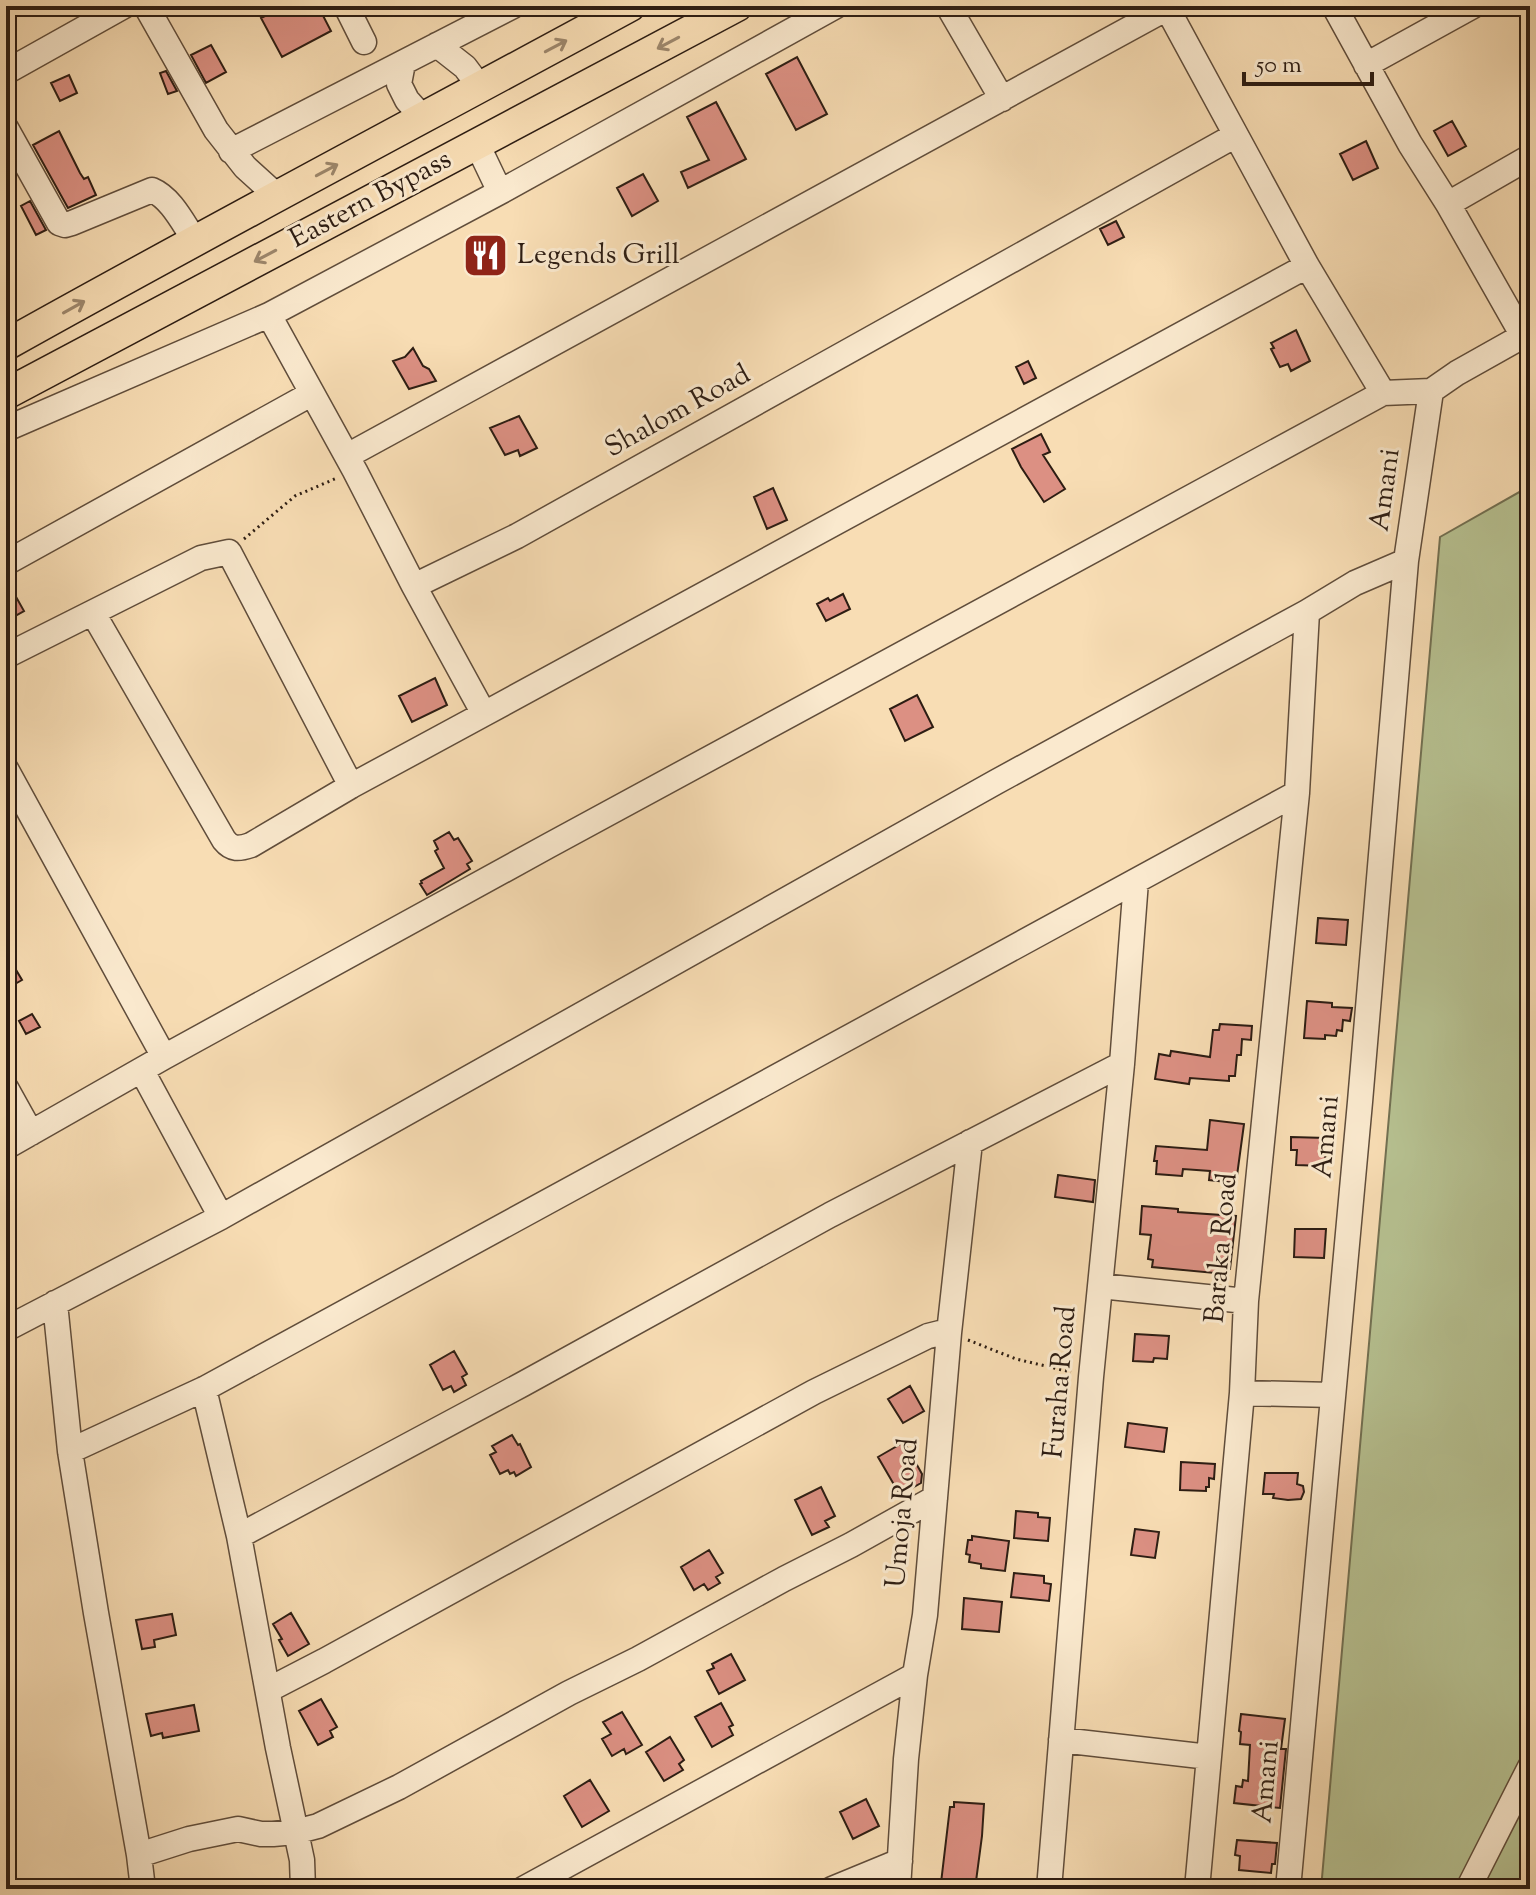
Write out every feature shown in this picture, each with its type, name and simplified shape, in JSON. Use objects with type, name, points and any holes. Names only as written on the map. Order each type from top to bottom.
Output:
[{"type":"main road","name":"Eastern Bypass","points":[[6,345],[194,239],[278,197],[630,6]]},
{"type":"main road","name":"Eastern Bypass","points":[[6,394],[737,6]]},
{"type":"street","points":[[6,72],[124,6]]},
{"type":"street","points":[[146,6],[216,130],[245,167],[278,197]]},
{"type":"street","points":[[346,6],[364,42]]},
{"type":"street","points":[[231,151],[513,6]]},
{"type":"street","points":[[6,429],[269,315],[500,192],[836,6]]},
{"type":"street","points":[[948,6],[1002,99]]},
{"type":"street","points":[[6,1147],[618,808],[1383,393],[1431,391],[1526,334],[1410,144],[1334,6]]},
{"type":"street","points":[[1366,65],[1473,6]]},
{"type":"street","points":[[351,464],[1169,7],[1307,266],[1383,393]]},
{"type":"street","points":[[437,45],[465,67],[480,87]]},
{"type":"street","points":[[403,63],[399,84],[407,100],[423,118]]},
{"type":"street","points":[[6,128],[59,223],[72,223],[152,190],[166,199],[194,239]]},
{"type":"street","name":"Shalom Road","points":[[414,586],[517,536],[1236,135]]},
{"type":"street","points":[[477,144],[500,192]]},
{"type":"street","points":[[1448,204],[1530,157]]},
{"type":"street","points":[[93,613],[228,845],[241,848],[1307,266]]},
{"type":"street","points":[[269,315],[484,714]]},
{"type":"street","name":"Amani","points":[[1288,1889],[1406,561],[1431,391]]},
{"type":"street","points":[[6,563],[311,394]]},
{"type":"street","points":[[6,656],[201,558],[229,552],[351,786]]},
{"type":"street","points":[[6,1329],[221,1217],[1355,583],[1406,561]]},
{"type":"street","name":"Baraka Road","points":[[1197,1889],[1242,1393],[1246,1301],[1297,793],[1307,612]]},
{"type":"street","points":[[6,769],[164,1057]]},
{"type":"street","points":[[70,1451],[204,1389],[1297,793]]},
{"type":"street","name":"Furaha Road","points":[[1049,1889],[1136,881]]},
{"type":"street","points":[[239,1536],[830,1215],[1122,1064]]},
{"type":"street","points":[[142,1071],[221,1217]]},
{"type":"street","points":[[6,1088],[31,1133]]},
{"type":"street","name":"Umoja Road","points":[[898,1889],[906,1759],[925,1615],[949,1333],[970,1142]]},
{"type":"street","points":[[1100,1286],[1246,1301]]},
{"type":"street","points":[[55,1303],[70,1451],[143,1889]]},
{"type":"street","points":[[268,1690],[814,1392],[928,1336],[949,1333]]},
{"type":"street","points":[[204,1389],[239,1536],[302,1860],[303,1889]]},
{"type":"street","points":[[1242,1393],[1333,1395]]},
{"type":"street","points":[[139,1855],[189,1839],[238,1829],[261,1834],[295,1832],[318,1826],[366,1805],[935,1498]]},
{"type":"street","points":[[523,1889],[915,1675]]},
{"type":"street","points":[[1061,1740],[1209,1757]]},
{"type":"street","points":[[1468,1889],[1530,1767]]},
{"type":"street","points":[[832,1889],[900,1861]]},
{"type":"path","points":[[229,552],[295,496],[351,464]]},
{"type":"path","points":[[949,1333],[1016,1359],[1091,1377]]},
{"type":"green space","points":[[1530,486],[1530,1889],[1321,1889],[1440,537]]},
{"type":"building","points":[[285,6],[318,6],[331,31],[282,57],[261,18]]},
{"type":"building","points":[[211,45],[226,72],[206,83],[191,55]]},
{"type":"building","points":[[797,57],[827,114],[796,130],[766,74]]},
{"type":"building","points":[[166,71],[177,91],[168,94],[160,73]]},
{"type":"building","points":[[69,75],[77,93],[60,101],[51,83]]},
{"type":"building","points":[[716,102],[746,159],[688,188],[681,172],[709,160],[687,117]]},
{"type":"building","points":[[1452,121],[1466,146],[1448,156],[1434,131]]},
{"type":"building","points":[[59,131],[80,173],[84,179],[88,177],[96,195],[68,208],[33,145]]},
{"type":"building","points":[[1366,141],[1378,168],[1353,180],[1340,154]]},
{"type":"building","points":[[643,174],[658,201],[632,216],[617,188]]},
{"type":"building","points":[[30,201],[46,230],[36,235],[21,206]]},
{"type":"building","points":[[1116,221],[1124,237],[1108,245],[1100,229]]},
{"type":"building","points":[[1296,330],[1310,361],[1291,371],[1288,364],[1280,367],[1271,343]]},
{"type":"building","points":[[413,348],[436,381],[409,389],[393,361],[405,357]]},
{"type":"building","points":[[1028,361],[1036,378],[1024,384],[1016,367]]},
{"type":"building","points":[[519,416],[537,448],[520,456],[518,450],[505,455],[490,428]]},
{"type":"building","points":[[1041,434],[1050,452],[1043,455],[1065,489],[1044,502],[1012,449]]},
{"type":"building","points":[[773,488],[787,520],[767,529],[754,497]]},
{"type":"building","points":[[6,579],[24,611],[6,621]]},
{"type":"building","points":[[843,594],[850,609],[826,621],[817,604]]},
{"type":"building","points":[[435,678],[447,705],[412,722],[399,696]]},
{"type":"building","points":[[917,695],[933,727],[905,741],[890,709]]},
{"type":"building","points":[[449,832],[454,840],[458,838],[472,861],[467,864],[470,869],[427,895],[421,881],[444,868],[435,851],[438,849],[434,841]]},
{"type":"building","points":[[1318,918],[1348,920],[1346,945],[1316,943]]},
{"type":"building","points":[[6,953],[22,980],[6,989]]},
{"type":"building","points":[[1307,1001],[1352,1008],[1350,1021],[1343,1020],[1342,1031],[1337,1030],[1336,1036],[1304,1038]]},
{"type":"building","points":[[32,1014],[40,1027],[26,1034],[19,1021]]},
{"type":"building","points":[[1220,1024],[1252,1026],[1251,1040],[1242,1039],[1235,1076],[1229,1076],[1229,1081],[1190,1078],[1189,1084],[1155,1079],[1159,1054],[1170,1056],[1171,1051],[1210,1057],[1213,1030],[1219,1030]]},
{"type":"building","points":[[1210,1120],[1244,1124],[1236,1183],[1209,1180],[1210,1171],[1183,1169],[1182,1176],[1156,1174],[1156,1146],[1207,1150]]},
{"type":"building","points":[[1291,1137],[1326,1138],[1325,1166],[1296,1165],[1297,1150],[1291,1150]]},
{"type":"building","points":[[1058,1175],[1095,1180],[1093,1202],[1055,1197]]},
{"type":"building","points":[[1142,1206],[1236,1216],[1230,1269],[1226,1269],[1225,1274],[1152,1267],[1153,1260],[1148,1259],[1151,1235],[1140,1234]]},
{"type":"building","points":[[1295,1229],[1326,1229],[1324,1258],[1294,1257]]},
{"type":"building","points":[[1135,1334],[1169,1336],[1167,1359],[1133,1361]]},
{"type":"building","points":[[454,1351],[467,1374],[462,1377],[466,1385],[454,1392],[451,1386],[443,1390],[430,1365]]},
{"type":"building","points":[[910,1386],[924,1411],[903,1423],[888,1399]]},
{"type":"building","points":[[1128,1423],[1167,1428],[1164,1452],[1125,1447]]},
{"type":"building","points":[[512,1435],[531,1467],[516,1476],[508,1470],[500,1474],[490,1455],[496,1452],[492,1446]]},
{"type":"building","points":[[904,1442],[922,1474],[921,1483],[900,1495],[878,1457]]},
{"type":"building","points":[[1181,1462],[1215,1464],[1214,1479],[1209,1478],[1206,1491],[1180,1490]]},
{"type":"building","points":[[1265,1473],[1298,1473],[1297,1484],[1303,1486],[1304,1492],[1301,1499],[1288,1500],[1273,1498],[1274,1494],[1263,1494]]},
{"type":"building","points":[[821,1487],[835,1516],[825,1521],[829,1527],[812,1535],[795,1500]]},
{"type":"building","points":[[1016,1511],[1038,1513],[1038,1517],[1050,1518],[1048,1541],[1014,1538]]},
{"type":"building","points":[[1135,1529],[1159,1532],[1155,1558],[1131,1555]]},
{"type":"building","points":[[972,1536],[1009,1541],[1005,1571],[981,1568],[981,1564],[969,1562],[970,1555],[966,1554],[968,1540],[972,1540]]},
{"type":"building","points":[[709,1550],[723,1573],[716,1577],[720,1583],[708,1590],[704,1584],[694,1590],[681,1567]]},
{"type":"building","points":[[1014,1573],[1044,1576],[1044,1583],[1051,1584],[1049,1601],[1011,1597]]},
{"type":"building","points":[[964,1598],[1002,1602],[999,1632],[962,1629]]},
{"type":"building","points":[[291,1613],[309,1644],[288,1656],[273,1624]]},
{"type":"building","points":[[172,1614],[176,1635],[154,1640],[155,1647],[142,1649],[136,1620]]},
{"type":"building","points":[[731,1654],[745,1680],[719,1694],[707,1671],[714,1668],[712,1664]]},
{"type":"building","points":[[321,1699],[337,1727],[330,1731],[333,1737],[318,1745],[299,1711]]},
{"type":"building","points":[[721,1703],[733,1725],[729,1727],[733,1735],[712,1747],[695,1717]]},
{"type":"building","points":[[194,1705],[199,1731],[163,1738],[162,1733],[151,1736],[146,1714]]},
{"type":"building","points":[[622,1712],[642,1745],[626,1754],[624,1749],[612,1756],[602,1739],[611,1734],[603,1722]]},
{"type":"building","points":[[1241,1714],[1285,1719],[1281,1749],[1286,1749],[1280,1808],[1234,1803],[1236,1786],[1242,1787],[1243,1780],[1248,1781],[1250,1745],[1240,1744]]},
{"type":"building","points":[[670,1737],[684,1760],[679,1764],[683,1770],[664,1781],[646,1752]]},
{"type":"building","points":[[590,1780],[609,1811],[582,1827],[564,1796]]},
{"type":"building","points":[[866,1799],[879,1826],[853,1839],[840,1812]]},
{"type":"building","points":[[954,1802],[984,1804],[975,1889],[945,1889],[946,1883],[941,1883],[950,1807],[954,1807]]},
{"type":"building","points":[[1237,1840],[1277,1843],[1271,1873],[1239,1870],[1240,1856],[1235,1855]]},
{"type":"place","name":"Legends Grill","points":[[486,256]]}]
